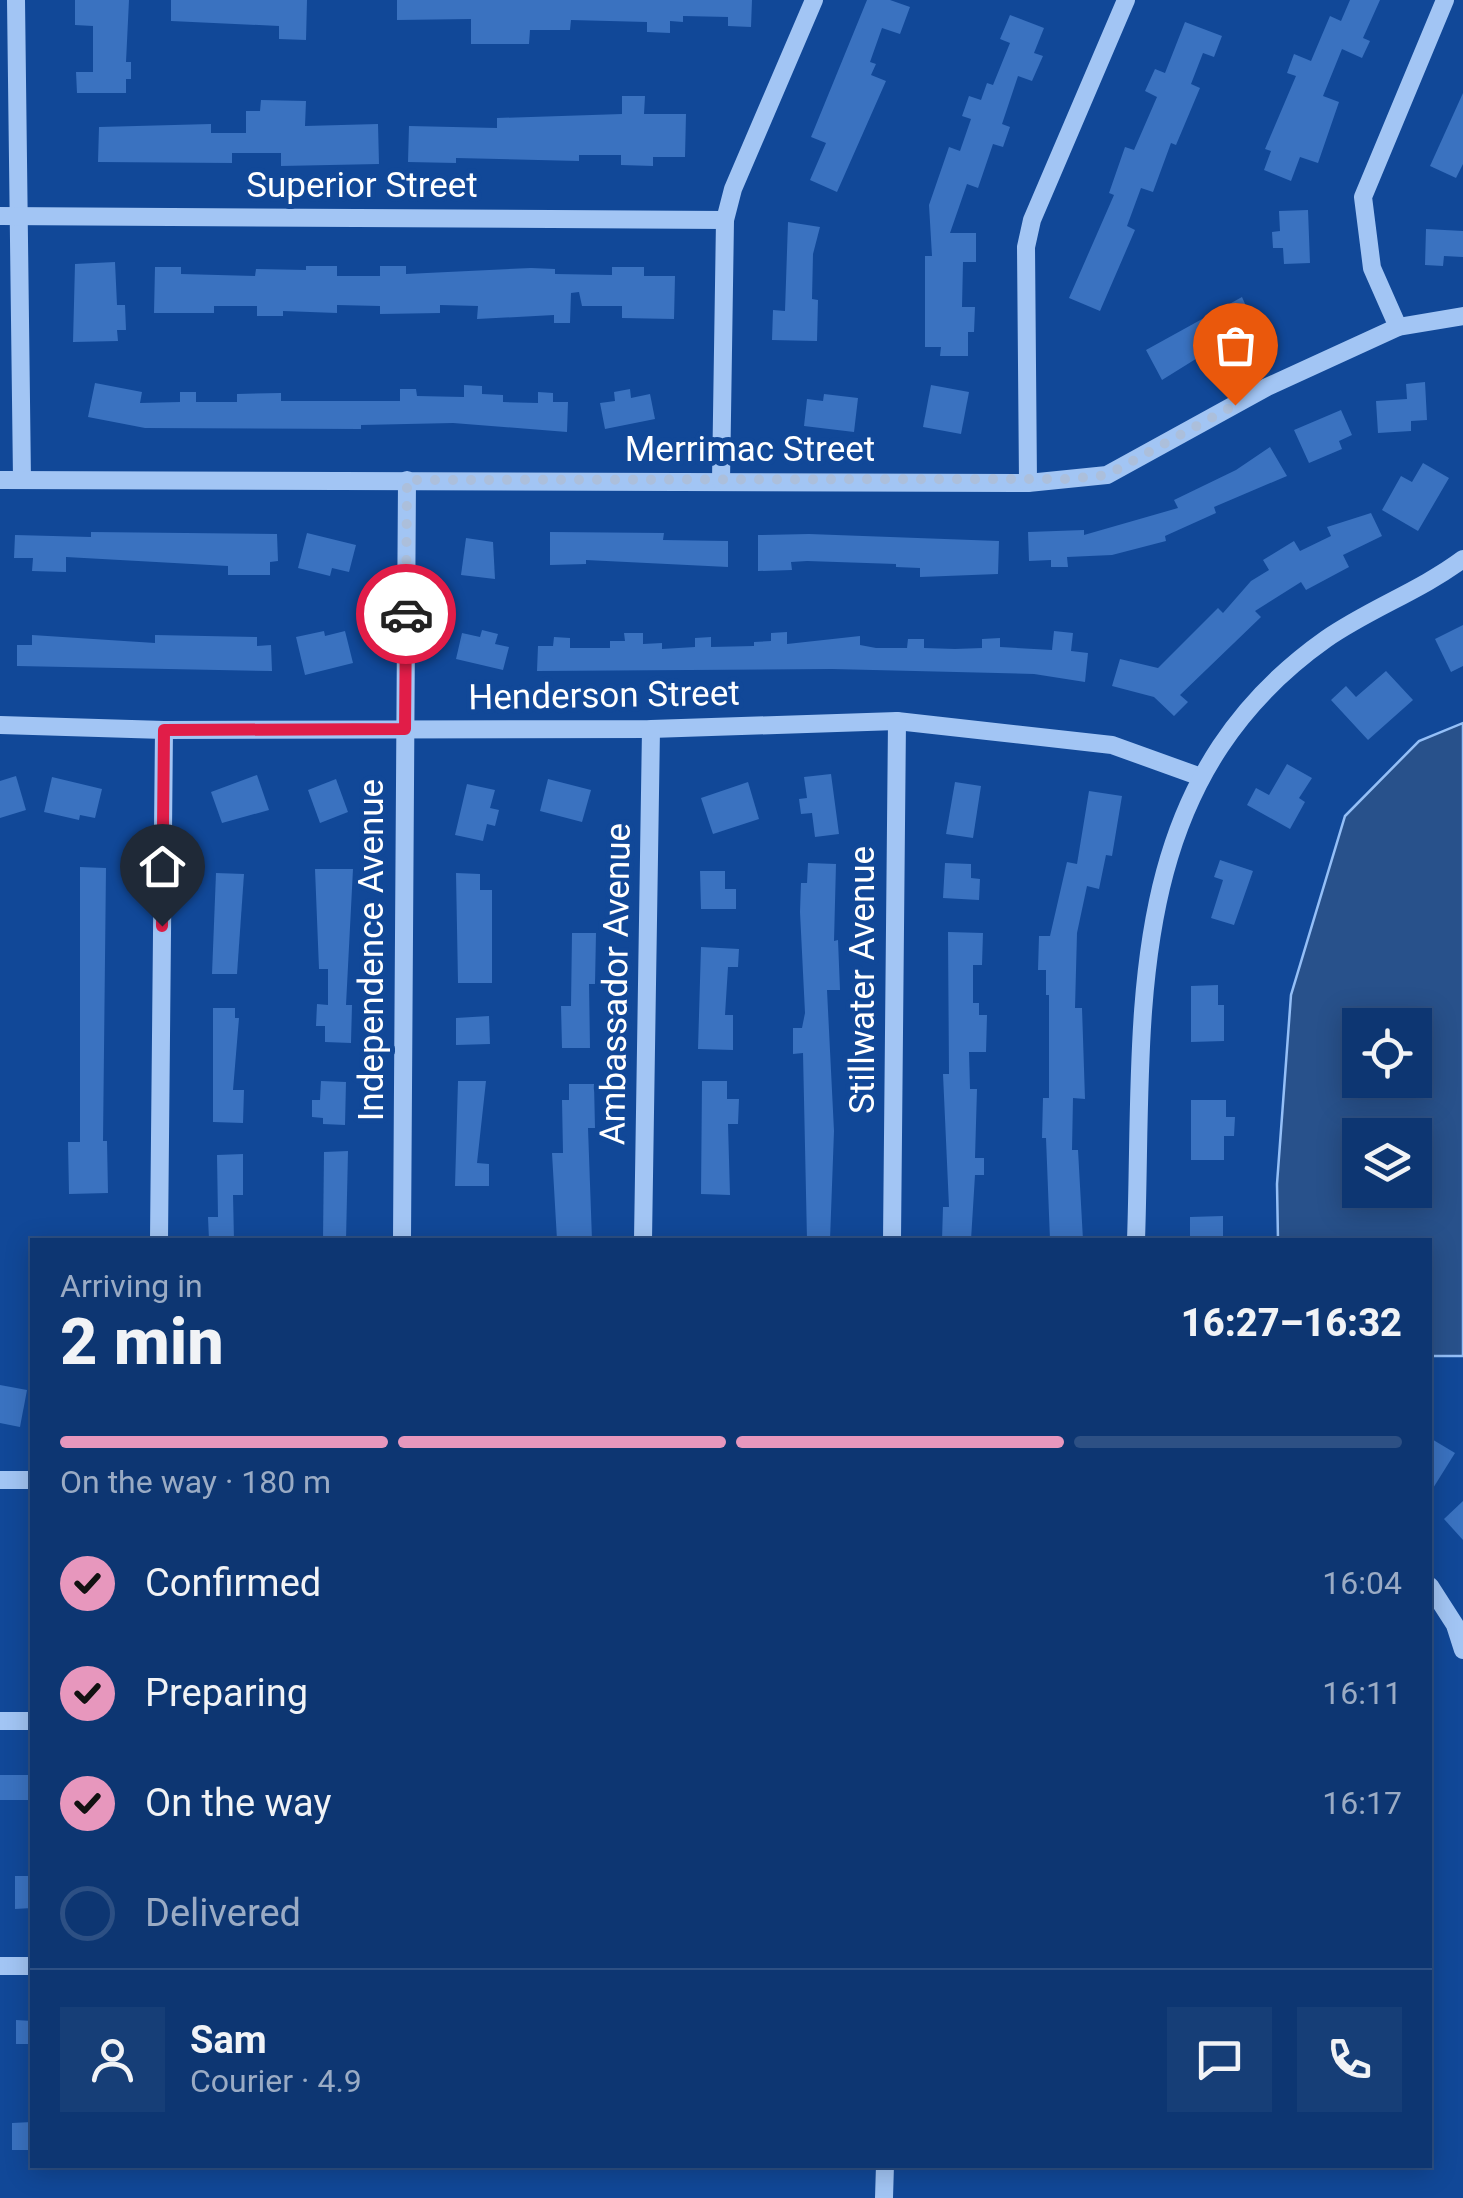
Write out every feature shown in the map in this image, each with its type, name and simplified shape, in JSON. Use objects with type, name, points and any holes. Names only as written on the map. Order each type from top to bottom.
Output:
[{"type":"street","points":[[16,0],[22,480]]},
{"type":"street","points":[[721,481],[724,220],[733,189],[814,0]]},
{"type":"street","points":[[1028,482],[1026,247],[1032,220],[1126,0]]},
{"type":"street","points":[[1398,327],[1372,268],[1364,197],[1445,0]]},
{"type":"street","name":"Superior Street","points":[[0,216],[724,220]]},
{"type":"street","name":"Merrimac Street","points":[[0,480],[1028,482],[1107,475],[1267,387],[1398,327],[1463,316]]},
{"type":"street","name":"Independence Avenue","points":[[402,1238],[407,480]]},
{"type":"street","points":[[1136,1238],[1147,958],[1154,906],[1170,848],[1201,777],[1261,695],[1325,640],[1463,559]]},
{"type":"street","name":"Henderson Street","points":[[0,725],[164,730],[651,729],[897,721],[1112,744],[1201,777]]},
{"type":"street","name":"Stillwater Avenue","points":[[892,1238],[897,721]]},
{"type":"street","name":"Ambassador Avenue","points":[[643,1238],[651,729]]},
{"type":"street","points":[[158,1238],[164,730]]},
{"type":"street","points":[[0,1480],[30,1480]]},
{"type":"street","points":[[1432,1589],[1455,1625],[1463,1650]]},
{"type":"street","points":[[0,1721],[30,1721]]},
{"type":"street","points":[[0,1966],[30,1966]]},
{"type":"street","points":[[884,2198],[885,2168]]},
{"type":"water","points":[[1463,723],[1463,1356],[1432,1356],[1432,1238],[1278,1238],[1277,1184],[1291,995],[1345,816],[1419,741]]},
{"type":"building","points":[[75,0],[129,0],[126,62],[131,62],[131,79],[126,79],[126,93],[77,93],[76,72],[93,72],[93,26],[75,25]]},
{"type":"building","points":[[171,0],[307,0],[306,40],[279,39],[279,26],[171,21]]},
{"type":"building","points":[[397,0],[752,0],[751,27],[728,26],[728,17],[683,16],[683,22],[670,21],[670,33],[647,32],[647,22],[571,20],[570,30],[530,30],[529,44],[471,44],[471,19],[397,20]]},
{"type":"building","points":[[867,0],[890,0],[910,7],[900,34],[882,28],[870,62],[876,64],[871,75],[886,81],[837,192],[810,180],[826,143],[811,137]]},
{"type":"building","points":[[1350,0],[1380,0],[1363,38],[1370,41],[1362,58],[1342,49],[1323,96],[1339,102],[1318,163],[1300,157],[1291,181],[1264,170],[1271,151],[1265,149],[1296,76],[1287,73],[1294,54],[1311,61],[1330,16],[1341,21]]},
{"type":"building","points":[[1010,15],[1044,28],[1034,53],[1043,56],[1032,81],[1018,76],[1002,124],[1010,127],[1003,147],[993,144],[978,188],[967,184],[950,233],[976,233],[976,262],[963,262],[962,307],[975,307],[974,332],[968,332],[968,356],[940,356],[941,347],[925,347],[925,256],[932,256],[929,205],[949,147],[960,151],[971,119],[962,116],[969,96],[981,100],[987,83],[993,85],[1010,43],[1000,39]]},
{"type":"building","points":[[1185,22],[1222,36],[1214,57],[1203,53],[1191,84],[1200,88],[1176,145],[1171,143],[1153,192],[1141,188],[1127,226],[1135,230],[1100,311],[1069,298],[1114,195],[1109,193],[1125,147],[1134,150],[1157,97],[1145,91],[1155,69],[1165,73]]},
{"type":"building","points":[[1463,93],[1463,164],[1456,178],[1430,166]]},
{"type":"building","points":[[622,96],[645,96],[644,114],[686,114],[685,157],[653,157],[653,166],[621,165],[621,155],[579,155],[579,161],[456,158],[456,163],[408,162],[409,126],[497,128],[497,118],[622,114]]},
{"type":"building","points":[[261,100],[306,101],[305,126],[378,124],[379,164],[281,166],[281,153],[232,153],[232,163],[98,162],[99,127],[211,124],[211,133],[246,133],[246,111],[260,111]]},
{"type":"building","points":[[1308,210],[1310,263],[1284,264],[1283,248],[1273,248],[1272,232],[1280,231],[1279,211]]},
{"type":"building","points":[[788,222],[820,227],[813,254],[812,299],[818,300],[817,341],[772,340],[773,310],[785,311]]},
{"type":"building","points":[[1426,229],[1463,231],[1463,257],[1444,256],[1443,266],[1425,265]]},
{"type":"building","points":[[115,262],[117,305],[125,305],[126,330],[117,330],[118,341],[73,342],[75,264]]},
{"type":"building","points":[[306,266],[337,266],[337,276],[380,276],[380,266],[406,266],[406,274],[531,268],[555,269],[555,274],[612,275],[612,267],[644,267],[644,276],[675,276],[674,319],[622,318],[622,306],[582,306],[579,292],[571,293],[570,323],[554,323],[554,315],[477,319],[478,306],[440,305],[440,313],[380,314],[380,306],[337,305],[337,313],[283,311],[283,316],[257,316],[257,306],[214,306],[214,313],[154,313],[155,267],[181,267],[181,274],[255,276],[256,269],[306,270]]},
{"type":"building","points":[[1242,297],[1257,331],[1207,352],[1162,380],[1146,350]]},
{"type":"building","points":[[1425,382],[1427,420],[1411,421],[1411,431],[1378,433],[1376,401],[1407,399],[1406,384]]},
{"type":"building","points":[[95,383],[142,392],[140,403],[180,402],[180,392],[196,392],[196,402],[237,402],[237,394],[281,393],[281,401],[400,401],[400,389],[416,389],[417,396],[464,397],[464,385],[482,386],[482,394],[503,395],[503,402],[538,403],[538,392],[553,393],[553,402],[568,402],[567,432],[453,423],[361,425],[361,429],[145,428],[88,417]]},
{"type":"building","points":[[931,385],[969,392],[961,434],[923,427]]},
{"type":"building","points":[[630,389],[631,398],[650,394],[655,419],[605,429],[600,403],[615,401],[614,392]]},
{"type":"building","points":[[824,394],[858,398],[854,432],[804,426],[807,399],[823,401]]},
{"type":"building","points":[[1341,410],[1352,435],[1339,441],[1342,449],[1309,463],[1294,430]]},
{"type":"building","points":[[1270,447],[1287,476],[1214,507],[1216,513],[1165,536],[1166,541],[1112,555],[1067,557],[1068,567],[1051,567],[1051,560],[1029,561],[1028,532],[1084,530],[1084,535],[1178,508],[1174,500],[1236,470]]},
{"type":"building","points":[[1423,463],[1449,478],[1418,531],[1382,510],[1401,476],[1412,482]]},
{"type":"building","points":[[1371,513],[1382,536],[1343,555],[1349,567],[1306,590],[1301,582],[1255,611],[1261,617],[1180,695],[1188,702],[1174,716],[1154,697],[1112,686],[1120,659],[1158,668],[1218,608],[1223,613],[1251,581],[1269,570],[1263,560],[1294,541],[1300,551],[1331,536],[1327,527]]},
{"type":"building","points":[[91,532],[277,534],[278,561],[270,562],[270,575],[228,575],[228,566],[66,557],[66,572],[32,571],[33,558],[14,558],[15,535],[91,537]]},
{"type":"building","points":[[550,532],[664,533],[663,540],[728,541],[728,567],[586,560],[586,564],[550,565]]},
{"type":"building","points":[[307,533],[356,545],[349,572],[332,568],[330,576],[298,568]]},
{"type":"building","points":[[758,535],[999,541],[998,574],[920,577],[920,568],[896,564],[807,561],[791,562],[792,570],[758,571]]},
{"type":"building","points":[[466,538],[493,542],[495,579],[461,575]]},
{"type":"building","points":[[1463,625],[1463,666],[1451,672],[1435,639]]},
{"type":"building","points":[[482,630],[498,634],[495,644],[509,647],[503,670],[456,659],[462,633],[480,637]]},
{"type":"building","points":[[324,631],[325,636],[345,631],[353,663],[305,675],[296,637]]},
{"type":"building","points":[[1054,631],[1073,633],[1071,651],[1088,653],[1085,682],[1034,674],[832,669],[537,671],[538,646],[553,646],[554,637],[570,638],[570,648],[610,648],[610,641],[625,641],[624,633],[643,633],[643,644],[662,643],[662,649],[695,647],[695,638],[711,637],[711,647],[754,646],[754,642],[771,641],[771,633],[787,632],[787,644],[860,636],[860,645],[876,648],[907,648],[908,639],[924,639],[924,648],[955,649],[982,648],[982,639],[1000,638],[1000,647],[1052,650]]},
{"type":"building","points":[[32,635],[155,643],[155,635],[257,637],[257,646],[271,645],[272,671],[17,666],[17,645],[32,645]]},
{"type":"building","points":[[1386,671],[1413,700],[1368,740],[1331,700],[1346,686],[1356,697]]},
{"type":"building","points":[[1287,764],[1312,778],[1299,798],[1305,802],[1290,829],[1247,805],[1256,788],[1269,795]]},
{"type":"building","points":[[831,774],[839,834],[815,837],[812,813],[801,814],[799,799],[807,798],[804,777]]},
{"type":"building","points":[[257,775],[269,810],[222,823],[211,792]]},
{"type":"building","points":[[16,776],[26,810],[0,818],[0,781]]},
{"type":"building","points":[[52,777],[102,789],[95,818],[80,815],[79,820],[44,812]]},
{"type":"building","points":[[336,779],[348,812],[320,823],[308,790]]},
{"type":"building","points":[[548,779],[591,790],[582,822],[540,811]]},
{"type":"building","points":[[748,782],[759,819],[713,834],[701,798]]},
{"type":"building","points":[[955,782],[981,786],[973,838],[946,834]]},
{"type":"building","points":[[467,784],[495,790],[490,808],[499,810],[495,826],[487,824],[483,841],[455,835]]},
{"type":"building","points":[[1089,791],[1122,796],[1112,856],[1106,855],[1099,889],[1087,886],[1077,933],[1075,1008],[1082,1008],[1085,1099],[1073,1098],[1072,1150],[1078,1150],[1083,1238],[1050,1238],[1046,1138],[1042,1138],[1043,1098],[1049,1098],[1049,995],[1046,970],[1038,970],[1039,936],[1050,936],[1067,862],[1077,864]]},
{"type":"building","points":[[1220,860],[1253,871],[1234,925],[1211,918],[1223,880],[1214,877]]},
{"type":"building","points":[[808,863],[836,864],[834,941],[838,940],[840,990],[827,990],[834,1131],[830,1238],[807,1238],[803,1053],[793,1054],[793,1028],[802,1028],[805,1013],[800,912],[801,883],[807,883]]},
{"type":"building","points":[[945,863],[971,864],[971,878],[980,879],[979,900],[943,898]]},
{"type":"building","points":[[80,867],[106,868],[103,1141],[107,1141],[108,1193],[69,1194],[68,1142],[80,1142]]},
{"type":"building","points":[[315,869],[353,869],[346,1005],[352,1005],[351,1043],[325,1042],[325,1026],[316,1026],[317,1004],[328,1005],[328,969],[319,969]]},
{"type":"building","points":[[700,871],[725,871],[725,889],[736,889],[736,909],[701,909]]},
{"type":"building","points":[[216,873],[244,874],[237,974],[212,974]]},
{"type":"building","points":[[456,873],[480,874],[480,890],[492,890],[492,983],[458,983]]},
{"type":"building","points":[[948,932],[983,933],[982,965],[973,965],[973,1003],[979,1003],[979,1015],[987,1015],[986,1052],[969,1052],[970,1089],[977,1089],[975,1158],[984,1158],[984,1175],[975,1175],[971,1238],[942,1238],[943,1207],[949,1207],[943,1074],[949,1074]]},
{"type":"building","points":[[572,933],[596,933],[595,984],[589,984],[590,1048],[562,1048],[561,1006],[571,1006]]},
{"type":"building","points":[[701,947],[739,949],[738,967],[728,967],[725,1015],[733,1015],[733,1050],[698,1049]]},
{"type":"building","points":[[1218,985],[1218,1005],[1224,1005],[1224,1041],[1191,1042],[1191,986]]},
{"type":"building","points":[[213,1008],[235,1008],[235,1018],[239,1018],[233,1090],[244,1090],[243,1123],[213,1122]]},
{"type":"building","points":[[489,1016],[490,1044],[456,1045],[456,1018]]},
{"type":"building","points":[[321,1081],[346,1082],[345,1125],[323,1124],[323,1118],[312,1117],[312,1100],[320,1100]]},
{"type":"building","points":[[458,1081],[486,1081],[477,1163],[489,1164],[489,1186],[455,1186]]},
{"type":"building","points":[[702,1081],[727,1081],[727,1099],[739,1099],[738,1124],[728,1124],[730,1195],[701,1194]]},
{"type":"building","points":[[569,1084],[594,1084],[595,1128],[588,1128],[592,1238],[557,1238],[552,1153],[563,1153],[562,1100],[569,1100]]},
{"type":"building","points":[[1191,1100],[1226,1100],[1226,1117],[1235,1117],[1234,1136],[1224,1136],[1224,1160],[1191,1160]]},
{"type":"building","points":[[348,1151],[346,1238],[323,1238],[324,1152]]},
{"type":"building","points":[[243,1154],[243,1195],[233,1195],[234,1238],[209,1238],[208,1217],[218,1217],[217,1155]]},
{"type":"building","points":[[1223,1216],[1223,1238],[1190,1238],[1190,1217]]},
{"type":"building","points":[[0,1385],[27,1390],[20,1427],[0,1423]]},
{"type":"building","points":[[1432,1439],[1455,1453],[1432,1490]]},
{"type":"building","points":[[1463,1501],[1463,1540],[1444,1519]]},
{"type":"building","points":[[0,1775],[30,1775],[30,1800],[0,1800]]},
{"type":"building","points":[[15,1876],[30,1876],[30,1908],[15,1909]]},
{"type":"building","points":[[16,2020],[30,2021],[30,2044],[16,2044]]},
{"type":"building","points":[[30,2122],[30,2150],[12,2150],[12,2123]]},
{"type":"way so far","points":[[406,614],[407,480],[1068,479],[1107,475],[1235,405]]},
{"type":"route","points":[[162,926],[164,730],[405,729],[406,614]]}]
